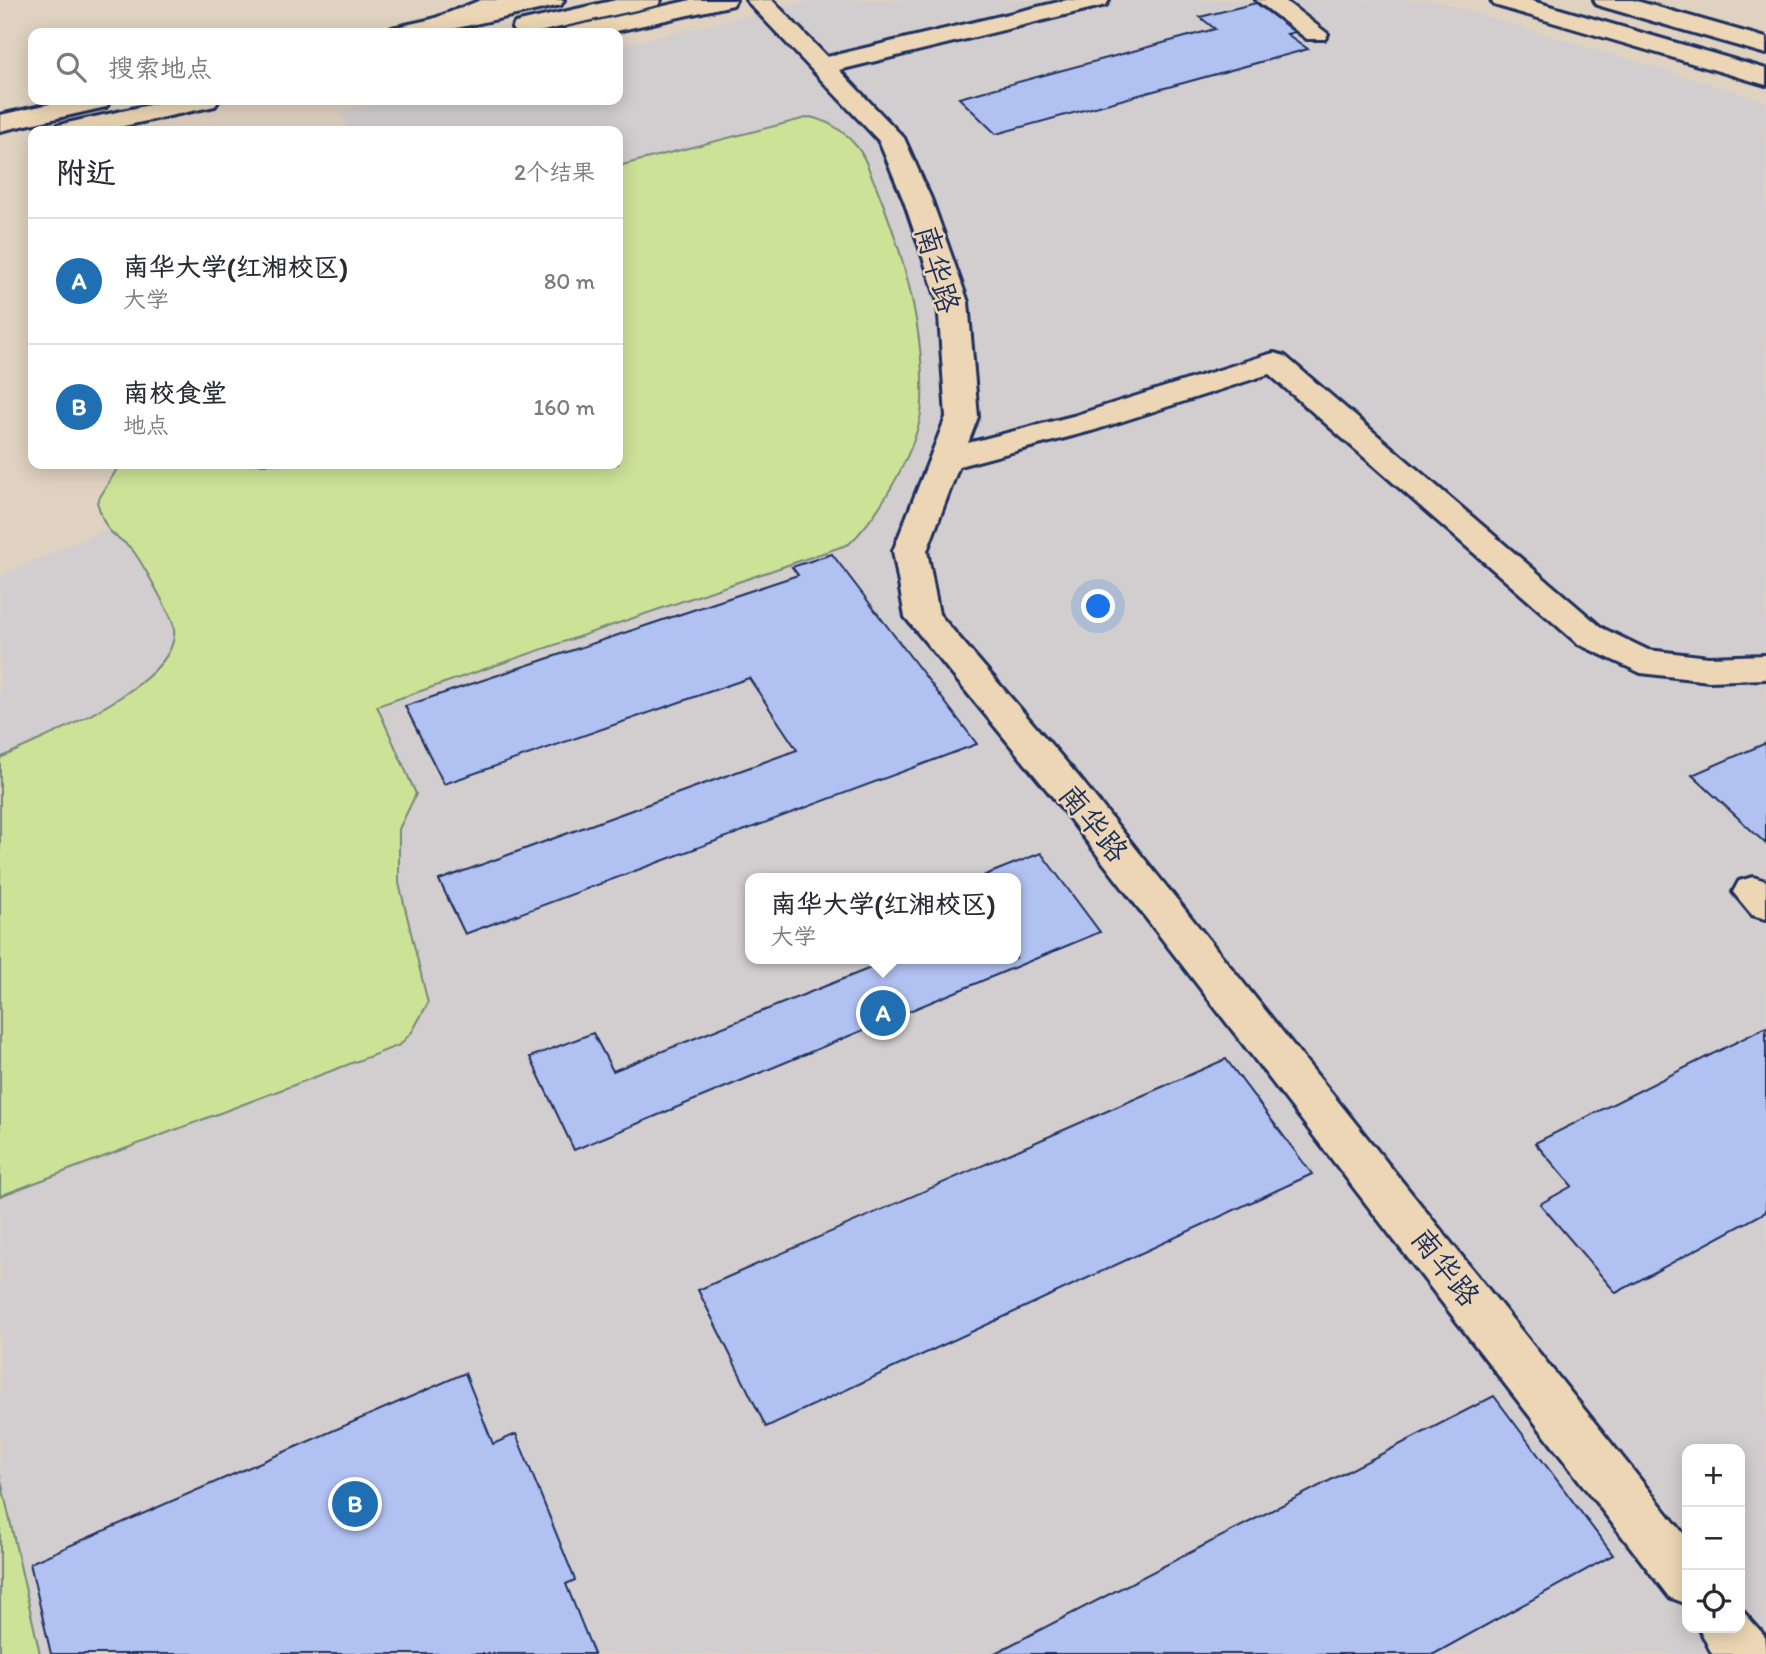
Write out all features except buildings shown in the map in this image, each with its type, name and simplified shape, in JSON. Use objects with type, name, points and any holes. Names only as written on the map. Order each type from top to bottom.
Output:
[{"type":"main road","points":[[439,25],[503,0]]},
{"type":"main road","points":[[425,28],[552,0]]},
{"type":"main road","points":[[523,28],[649,0]]},
{"type":"main road","points":[[598,28],[724,0]]},
{"type":"main road","name":"南华路","points":[[758,0],[891,138],[918,201],[953,302],[962,417],[910,551],[922,617],[1082,807],[1450,1272],[1682,1573]]},
{"type":"main road","points":[[824,66],[1097,0]]},
{"type":"main road","points":[[1268,0],[1316,34]]},
{"type":"main road","points":[[1503,0],[1766,77]]},
{"type":"main road","points":[[1566,0],[1766,58]]},
{"type":"main road","points":[[1606,0],[1766,47]]},
{"type":"main road","points":[[1684,0],[1766,23]]},
{"type":"main road","points":[[0,123],[81,105]]},
{"type":"main road","points":[[89,126],[184,105]]},
{"type":"main road","points":[[0,146],[28,140]]},
{"type":"main road","points":[[946,459],[1084,423],[1273,362],[1590,636],[1641,661],[1709,669],[1766,667]]},
{"type":"main road","points":[[1729,1633],[1745,1654]]},
{"type":"shaded area","points":[[815,0],[1432,0],[1766,101],[1766,1654],[0,1654],[0,576],[107,529],[97,502],[117,469],[623,469],[623,126],[348,126],[341,111],[368,105],[623,105],[623,45]]},
{"type":"green space","points":[[810,117],[842,132],[858,148],[886,212],[904,265],[920,348],[920,421],[906,459],[885,498],[849,544],[377,706],[416,794],[399,829],[399,883],[428,1003],[412,1032],[400,1045],[0,1196],[0,758],[79,721],[139,684],[162,663],[173,640],[171,618],[154,584],[132,549],[108,528],[97,502],[117,469],[623,469],[623,165]]},
{"type":"green space","points":[[0,1476],[40,1654],[0,1654]]},
{"type":"place","name":"南华大学(红湘校区)","points":[[883,1013]]},
{"type":"place","name":"南校食堂","points":[[355,1504]]}]
